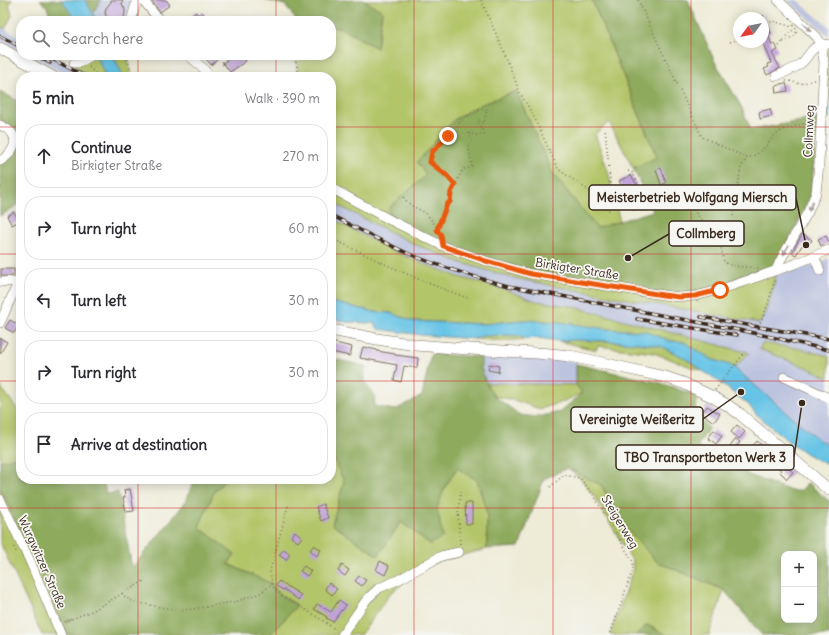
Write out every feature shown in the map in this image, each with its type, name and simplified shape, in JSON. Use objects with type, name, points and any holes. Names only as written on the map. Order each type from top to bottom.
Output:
[{"type":"main road","points":[[0,48],[16,57]]},
{"type":"main road","points":[[22,60],[44,72]]},
{"type":"main road","points":[[336,331],[416,345],[570,356],[683,383],[711,396],[740,414],[829,490]]},
{"type":"street","points":[[132,16],[137,0]]},
{"type":"street","points":[[143,0],[156,16]]},
{"type":"street","points":[[778,0],[825,44]]},
{"type":"street","points":[[776,76],[798,66],[804,61],[813,48],[825,44]]},
{"type":"street","name":"Collmweg","points":[[776,270],[808,212],[816,193],[821,131],[825,44]]},
{"type":"street","points":[[74,63],[78,63],[84,60]]},
{"type":"street","points":[[194,60],[206,72]]},
{"type":"street","points":[[0,125],[11,132],[14,136],[15,143],[10,154],[0,161]]},
{"type":"street","name":"Birkigter Straße","points":[[336,191],[392,221],[443,246],[486,261],[531,274],[679,297],[695,296],[720,290],[829,250]]},
{"type":"street","points":[[814,256],[820,271]]},
{"type":"street","points":[[0,282],[16,281]]},
{"type":"street","points":[[0,323],[16,289]]},
{"type":"street","points":[[784,376],[829,398]]},
{"type":"street","name":"Wurgwitzer Straße","points":[[0,499],[30,561],[62,635]]},
{"type":"street","points":[[343,635],[364,597],[441,556],[459,552]]},
{"type":"path","points":[[481,0],[520,93],[532,113],[558,169],[599,198],[604,208],[609,210],[610,179],[605,128]]},
{"type":"path","points":[[638,0],[702,137],[747,158]]},
{"type":"path","points":[[769,23],[773,21],[792,27],[795,24]]},
{"type":"path","points":[[779,46],[790,32],[800,26],[794,36],[782,43]]},
{"type":"path","points":[[89,60],[89,66],[94,72]]},
{"type":"path","points":[[128,60],[131,72]]},
{"type":"path","points":[[223,65],[222,63],[226,60]]},
{"type":"path","points":[[296,62],[298,72]]},
{"type":"path","points":[[784,81],[800,84],[816,78]]},
{"type":"path","points":[[437,230],[447,204],[450,202],[451,192],[455,185],[462,171],[472,166],[468,146],[472,139],[469,133],[477,135],[484,134],[478,122],[479,120],[484,123],[486,109],[475,110],[461,121],[432,152],[430,162],[446,175],[455,185]]},
{"type":"path","points":[[733,216],[741,167],[747,158],[757,154],[774,136],[782,130],[810,122],[816,125],[821,131]]},
{"type":"path","points":[[14,139],[16,129]]},
{"type":"path","points":[[628,171],[633,173],[638,184],[638,187],[631,192],[630,202],[633,210],[650,210],[650,206],[684,197],[721,247],[724,262],[732,266],[761,268]]},
{"type":"path","points":[[401,194],[412,206],[430,219],[441,235],[443,246]]},
{"type":"path","points":[[336,240],[400,271],[442,289],[468,298]]},
{"type":"path","points":[[760,323],[775,279],[776,270]]},
{"type":"path","points":[[715,390],[745,352]]},
{"type":"path","name":"Steigerweg","points":[[550,487],[564,475],[580,478],[594,496],[634,562],[633,569],[610,635]]},
{"type":"path","points":[[459,552],[460,543],[458,513],[461,490]]},
{"type":"path","points":[[288,506],[270,571],[273,587],[282,596],[316,616],[343,635]]},
{"type":"path","points":[[71,619],[64,622],[94,610],[144,581]]},
{"type":"path","points":[[122,593],[125,597],[134,602],[176,610],[194,609],[238,601],[260,593],[272,584]]},
{"type":"shaded area","points":[[101,0],[132,0],[128,16],[93,16],[92,14]]},
{"type":"shaded area","points":[[787,0],[797,0],[829,27],[829,36]]},
{"type":"shaded area","points":[[0,26],[16,35],[16,48],[0,40]]},
{"type":"shaded area","points":[[38,60],[61,60],[83,72],[60,72]]},
{"type":"shaded area","points":[[336,205],[414,244],[462,263],[509,277],[759,323],[763,317],[776,275],[819,263],[829,258],[829,356],[801,349],[763,343],[829,378],[829,446],[819,440],[734,368],[748,353],[571,306],[536,301],[504,289],[459,277],[427,265],[362,235],[336,221]]},
{"type":"shaded area","points":[[481,354],[577,361],[576,385],[486,383],[481,368]]},
{"type":"green space","points":[[0,0],[12,0],[9,5],[12,15],[5,29],[0,26]]},
{"type":"green space","points":[[40,0],[62,0],[73,16],[50,16],[47,7]]},
{"type":"green space","points":[[85,0],[101,0],[92,14]]},
{"type":"green space","points":[[265,0],[364,0],[382,11],[377,48],[339,27],[336,27],[336,16],[293,16],[285,5]]},
{"type":"green space","points":[[364,0],[592,0],[657,158],[633,168],[609,122],[595,134],[608,171],[620,222],[597,228],[553,174],[516,91],[480,105],[455,119],[417,162],[427,175],[388,209],[776,275],[768,306],[760,323],[509,277],[462,263],[414,244],[336,205],[336,72],[298,72],[295,60],[336,60],[336,27],[339,27],[377,48],[382,12]]},
{"type":"green space","points":[[592,0],[688,0],[714,60],[742,108],[751,130],[818,118],[811,194],[776,270],[679,297],[486,261],[392,221],[388,209],[426,175],[417,162],[455,119],[480,105],[516,91],[553,174],[597,228],[653,211],[633,168],[657,157]]},
{"type":"green space","points":[[827,46],[829,47],[829,118],[826,117]]},
{"type":"green space","points":[[81,60],[98,60],[104,72],[83,72],[77,69],[75,62]]},
{"type":"green space","points":[[115,60],[128,60],[131,72],[121,72]]},
{"type":"green space","points":[[0,91],[16,100],[16,147],[2,121],[0,120]]},
{"type":"green space","points":[[16,147],[16,206],[0,216],[0,163]]},
{"type":"green space","points":[[336,221],[396,252],[459,277],[504,289],[536,301],[571,306],[749,353],[734,368],[711,359],[684,342],[671,341],[644,331],[607,329],[558,322],[523,320],[483,324],[412,321],[391,313],[375,312],[336,303]]},
{"type":"green space","points":[[483,336],[520,336],[525,339],[504,341],[474,339]]},
{"type":"green space","points":[[576,340],[638,343],[660,346],[681,356],[701,370],[654,353],[598,346],[596,350],[558,341]]},
{"type":"green space","points":[[763,343],[801,349],[829,356],[829,378],[808,368],[759,349]]},
{"type":"green space","points":[[431,354],[481,357],[481,368],[486,383],[494,396],[520,415],[537,417],[560,412],[582,393],[576,385],[576,364],[661,383],[697,396],[695,414],[709,428],[697,446],[707,455],[720,448],[749,475],[791,491],[800,491],[808,483],[829,501],[829,635],[762,635],[724,590],[657,562],[625,527],[601,485],[567,468],[544,479],[519,547],[487,549],[487,514],[477,480],[457,468],[445,487],[437,508],[443,537],[430,544],[401,522],[378,556],[332,524],[344,482],[336,464],[336,359],[365,366],[365,382],[375,397],[374,406],[395,410],[422,396]]},
{"type":"green space","points":[[486,383],[576,385],[582,393],[560,403],[540,409],[517,401],[494,396]]},
{"type":"green space","points":[[0,386],[16,407],[16,457],[0,461]]},
{"type":"green space","points":[[16,457],[16,484],[104,484],[106,494],[118,492],[132,568],[184,504],[193,484],[222,484],[215,490],[199,527],[235,555],[228,564],[272,584],[280,594],[297,605],[270,635],[67,635],[36,562],[0,488],[0,461]]},
{"type":"green space","points":[[336,464],[344,482],[332,524],[377,555],[401,522],[430,544],[437,508],[445,487],[457,468],[477,480],[487,514],[487,549],[439,561],[414,574],[390,594],[360,635],[270,635],[297,605],[279,594],[272,584],[228,564],[235,555],[199,527],[215,490],[222,484],[336,484]]},
{"type":"green space","points":[[567,468],[601,485],[625,527],[657,562],[724,590],[709,635],[666,635],[647,625],[636,635],[610,635],[633,569],[633,562],[594,496],[580,478]]},
{"type":"green space","points":[[0,488],[36,562],[67,635],[42,635],[0,542]]},
{"type":"green space","points":[[647,625],[666,635],[636,635]]},
{"type":"water","points":[[62,0],[85,0],[94,16],[73,16]]},
{"type":"water","points":[[98,60],[115,60],[121,72],[104,72]]},
{"type":"water","points":[[336,303],[375,312],[391,313],[412,321],[483,324],[523,320],[558,322],[607,329],[644,331],[671,341],[684,342],[711,359],[732,366],[819,440],[829,446],[829,464],[819,461],[787,440],[756,414],[748,404],[713,377],[681,356],[660,346],[607,341],[558,341],[539,338],[525,339],[520,336],[509,335],[483,336],[474,339],[421,335],[378,329],[375,324],[346,322],[336,319]]},
{"type":"building","points":[[111,0],[123,0],[122,4],[125,9],[124,16],[106,16],[106,8]]},
{"type":"building","points":[[151,0],[166,0],[170,5],[160,12]]},
{"type":"building","points":[[196,12],[198,15],[202,12],[205,16],[191,16]]},
{"type":"building","points":[[769,37],[772,45],[775,44],[778,50],[772,53],[780,68],[767,75],[764,69],[769,67],[767,64],[771,63],[765,48],[769,48]]},
{"type":"building","points":[[207,60],[217,60],[211,65]]},
{"type":"building","points":[[227,60],[246,61],[230,72],[223,63]]},
{"type":"building","points":[[786,83],[788,91],[776,93],[775,86]]},
{"type":"building","points":[[770,109],[772,116],[760,119],[759,112]]},
{"type":"building","points":[[661,168],[666,183],[661,185],[656,170]]},
{"type":"building","points":[[631,175],[637,185],[624,191],[619,181]]},
{"type":"building","points":[[14,212],[16,216],[16,223],[12,225],[7,216]]},
{"type":"building","points":[[802,234],[812,240],[808,246],[803,244],[796,255],[792,253]]},
{"type":"building","points":[[826,236],[829,242],[821,246],[818,239]]},
{"type":"building","points":[[1,269],[14,269],[14,276],[1,276]]},
{"type":"building","points":[[10,320],[16,323],[16,330],[14,333],[5,328]]},
{"type":"building","points":[[0,338],[7,342],[0,354]]},
{"type":"building","points":[[336,343],[352,347],[350,356],[336,353]]},
{"type":"building","points":[[363,347],[395,355],[418,358],[417,368],[404,366],[401,382],[394,380],[397,365],[360,358]]},
{"type":"building","points":[[489,364],[499,366],[498,372],[488,370]]},
{"type":"building","points":[[707,406],[720,414],[714,422],[702,414]]},
{"type":"building","points":[[737,425],[745,432],[739,439],[731,432]]},
{"type":"building","points":[[714,430],[722,436],[716,444],[708,438]]},
{"type":"building","points":[[736,439],[740,442],[729,456],[725,453]]},
{"type":"building","points":[[757,441],[767,450],[760,458],[750,452],[750,449]]},
{"type":"building","points":[[782,460],[793,472],[787,479],[780,472],[781,471],[776,463]]},
{"type":"building","points":[[130,489],[134,511],[126,512],[123,498],[125,497],[124,490]]},
{"type":"building","points":[[465,503],[472,503],[472,524],[466,524]]},
{"type":"building","points":[[323,504],[328,518],[321,521],[316,507]]},
{"type":"building","points":[[295,531],[302,537],[298,542],[291,537]]},
{"type":"building","points":[[314,545],[321,550],[317,556],[310,550]]},
{"type":"building","points":[[284,549],[290,554],[286,560],[279,555]]},
{"type":"building","points":[[380,561],[389,566],[385,575],[376,570]]},
{"type":"building","points":[[342,565],[349,570],[345,576],[338,571]]},
{"type":"building","points":[[304,566],[311,571],[307,576],[300,571]]},
{"type":"building","points":[[359,576],[366,580],[362,586],[355,581]]},
{"type":"building","points":[[279,581],[301,595],[298,600],[284,589],[283,590],[276,586]]},
{"type":"building","points":[[329,583],[337,589],[332,595],[325,589]]},
{"type":"building","points":[[339,600],[346,605],[333,622],[314,609],[317,604],[331,612]]},
{"type":"waterway","points":[[829,110],[829,115]]},
{"type":"railway","points":[[0,36],[16,44]]},
{"type":"railway","points":[[45,60],[50,63]]},
{"type":"railway","points":[[54,60],[77,72]]},
{"type":"railway","points":[[336,218],[419,258],[496,283],[749,332],[829,350]]},
{"type":"railway","points":[[701,317],[829,339]]},
{"type":"railway","points":[[637,319],[737,335]]},
{"type":"place","name":"Meisterbetrieb Wolfgang Miersch","points":[[806,245]]},
{"type":"place","name":"Collmberg","points":[[628,258]]},
{"type":"place","name":"Vereinigte Weißeritz","points":[[741,392]]},
{"type":"place","name":"TBO Transportbeton Werk 3","points":[[802,403]]},
{"type":"route","points":[[448,136],[432,152],[430,162],[446,175],[455,185],[451,192],[450,202],[447,204],[437,230],[441,235],[443,246],[486,261],[531,274],[663,295],[679,297],[695,296],[720,290]]}]
